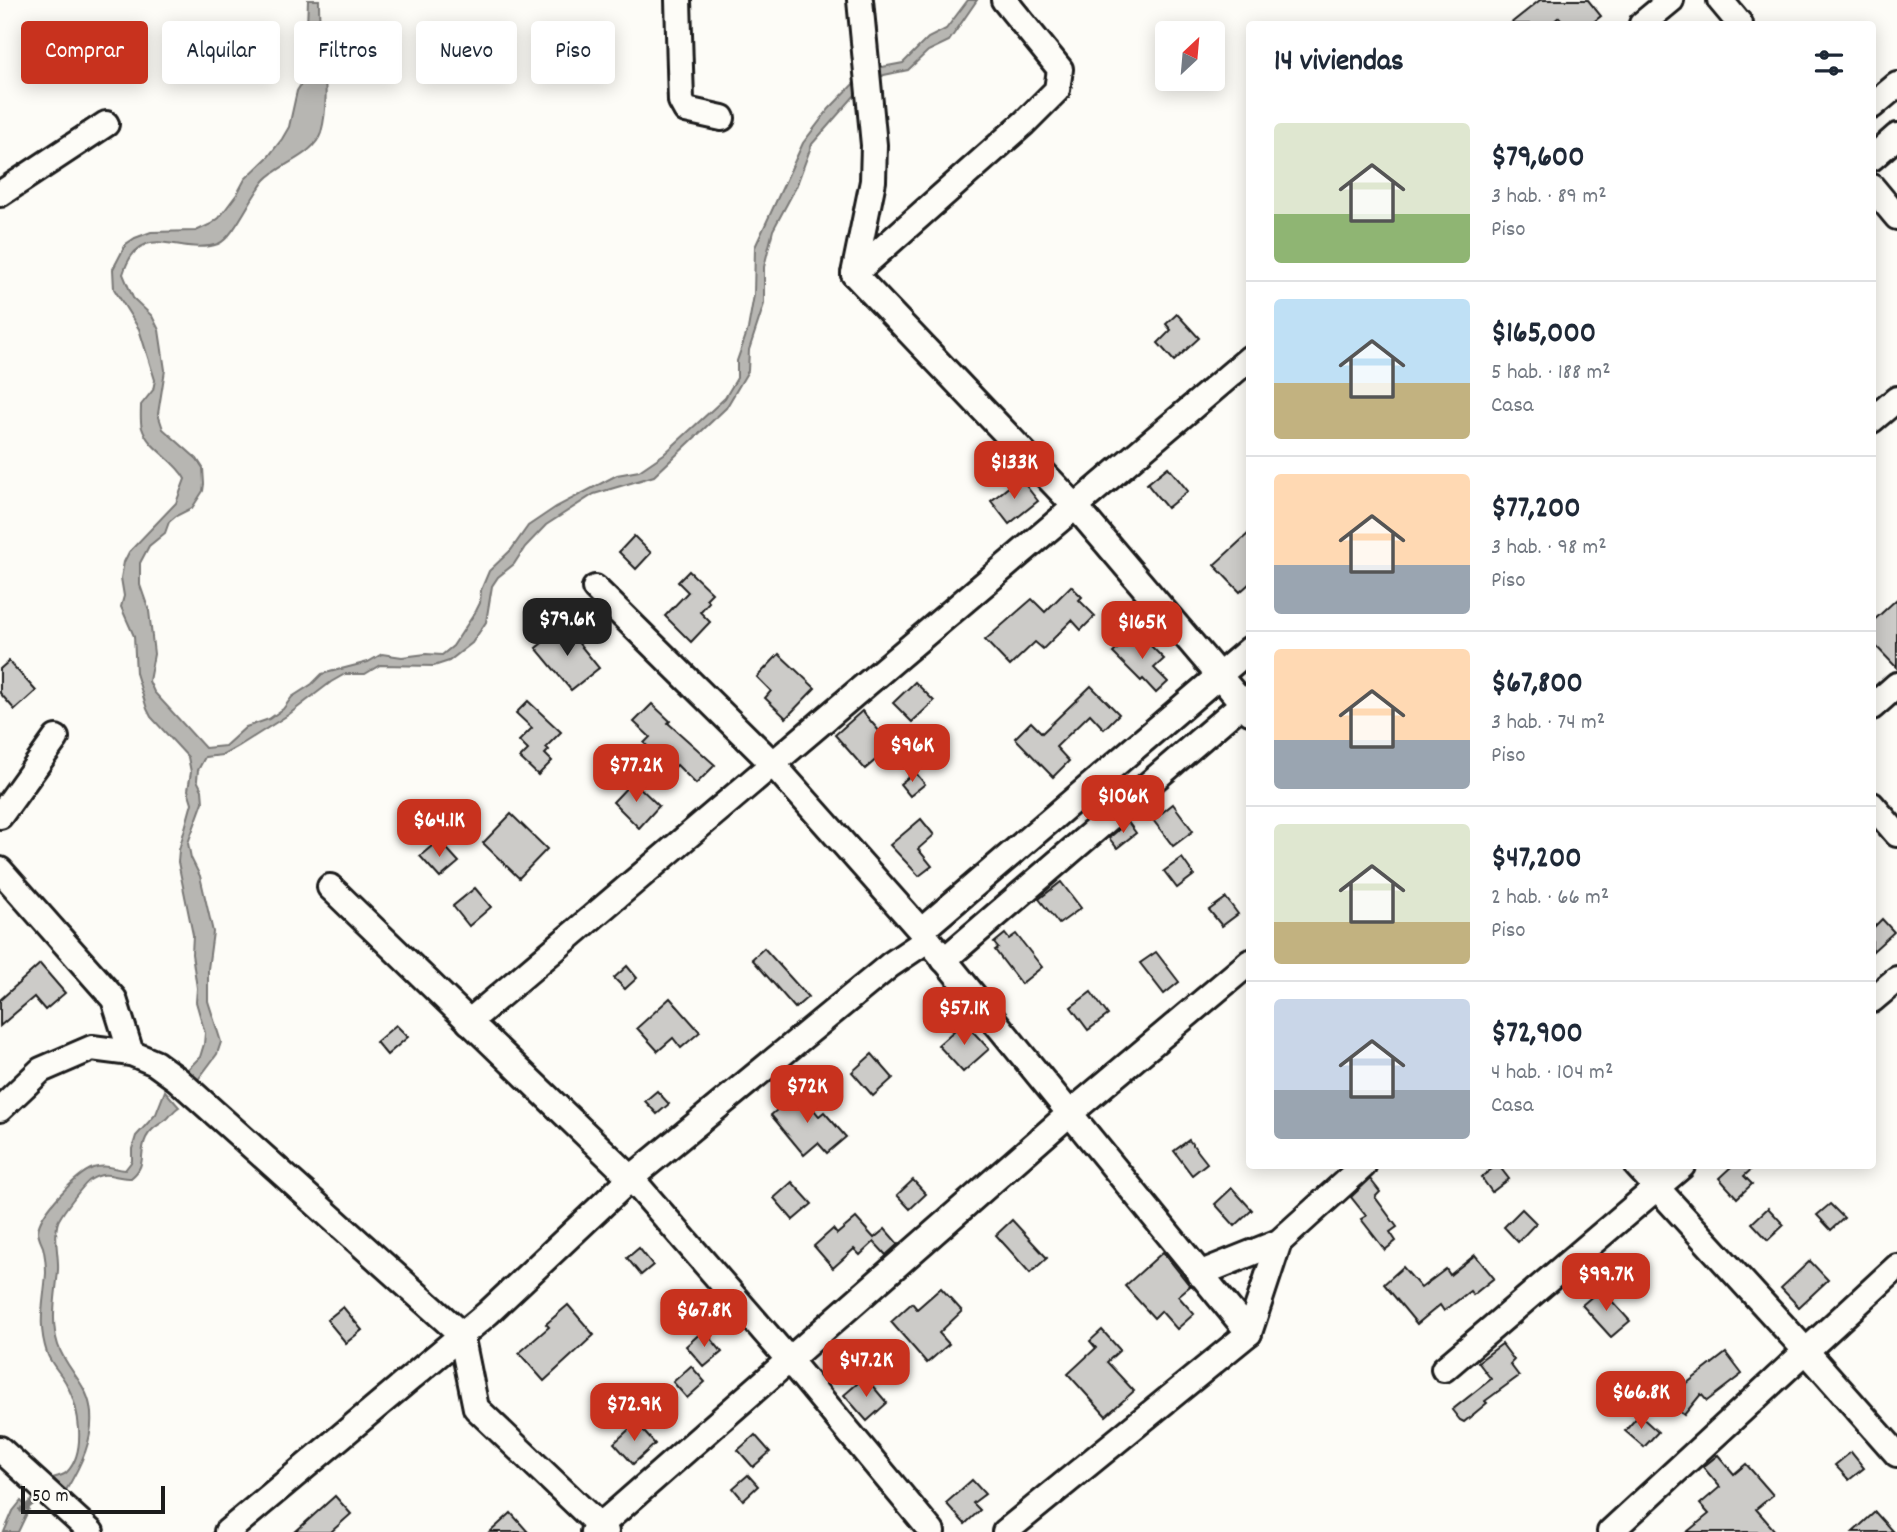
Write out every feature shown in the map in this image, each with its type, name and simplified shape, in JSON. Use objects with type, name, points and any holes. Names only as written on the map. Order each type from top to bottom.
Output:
[{"type":"street","points":[[678,0],[681,102],[686,110],[722,118]]},
{"type":"street","points":[[854,274],[873,181],[874,145],[860,0]]},
{"type":"street","points":[[854,274],[1024,123],[1057,90],[1060,69],[1004,0]]},
{"type":"street","points":[[1646,21],[1671,0]]},
{"type":"street","points":[[1720,0],[1738,21]]},
{"type":"street","points":[[1876,103],[1897,85]]},
{"type":"street","points":[[0,194],[106,124]]},
{"type":"street","points":[[1876,154],[1897,136]]},
{"type":"street","points":[[1876,192],[1897,217]]},
{"type":"street","points":[[854,274],[1076,506],[1219,675],[1246,703]]},
{"type":"street","points":[[469,1022],[1246,361]]},
{"type":"street","points":[[1876,417],[1897,399]]},
{"type":"street","points":[[596,587],[772,763],[924,935],[1249,1333]]},
{"type":"street","points":[[227,1532],[488,1313],[632,1178],[890,965],[1246,652]]},
{"type":"street","points":[[1876,703],[1897,685]]},
{"type":"street","points":[[944,960],[1246,705]]},
{"type":"street","points":[[0,816],[56,738]]},
{"type":"street","points":[[1876,810],[1897,834]]},
{"type":"street","points":[[0,870],[114,999],[131,1054]]},
{"type":"street","points":[[330,887],[632,1178],[789,1360],[932,1532]]},
{"type":"street","points":[[0,1109],[41,1070],[92,1048],[131,1054],[155,1063],[182,1084],[461,1334],[476,1408],[600,1530],[1069,1115],[1246,965]]},
{"type":"street","points":[[1876,997],[1897,979]]},
{"type":"street","points":[[1199,1274],[1279,1242],[1360,1169]]},
{"type":"street","points":[[1640,1169],[1807,1351],[1897,1454]]},
{"type":"street","points":[[1444,1369],[1678,1169]]},
{"type":"street","points":[[1005,1532],[1249,1333],[1279,1242]]},
{"type":"street","points":[[1611,1532],[1897,1267]]},
{"type":"street","points":[[7,1455],[90,1532]]},
{"type":"shaded area","points":[[308,0],[319,0],[319,21],[307,21]]},
{"type":"shaded area","points":[[968,0],[977,0],[949,41],[928,51],[908,70],[884,75],[862,87],[812,144],[796,187],[773,230],[764,267],[764,304],[749,350],[748,371],[726,408],[654,476],[594,494],[546,525],[525,547],[514,564],[498,577],[492,586],[486,622],[472,643],[449,661],[434,666],[380,665],[365,674],[345,674],[239,746],[223,755],[205,757],[198,770],[197,780],[202,790],[203,802],[188,843],[191,858],[200,876],[213,932],[208,969],[208,1001],[221,1042],[217,1054],[194,1085],[184,1073],[200,1057],[205,1033],[196,1002],[193,935],[178,862],[192,803],[188,790],[191,772],[188,757],[151,717],[147,709],[136,673],[134,636],[121,607],[124,596],[121,578],[129,552],[176,503],[185,479],[150,442],[142,428],[141,405],[153,390],[155,380],[139,329],[114,289],[113,269],[126,244],[135,238],[151,232],[196,231],[219,218],[245,179],[282,139],[289,127],[297,91],[301,84],[325,84],[326,100],[321,133],[317,141],[304,153],[265,180],[230,234],[218,244],[204,247],[151,243],[140,247],[131,257],[123,274],[133,298],[152,316],[159,330],[165,370],[158,414],[163,429],[197,459],[203,468],[203,491],[192,508],[169,522],[165,533],[149,546],[140,563],[140,585],[149,611],[154,654],[149,681],[154,692],[205,748],[225,746],[246,727],[269,719],[322,674],[368,662],[382,654],[402,657],[442,655],[453,646],[476,611],[489,571],[511,550],[528,526],[556,507],[617,475],[639,471],[664,454],[725,398],[737,378],[737,361],[748,329],[754,295],[755,247],[803,143],[829,109],[857,80],[877,68],[903,63],[928,38],[946,29]]},
{"type":"shaded area","points":[[165,1091],[179,1107],[148,1135],[136,1173],[131,1178],[102,1175],[90,1180],[58,1222],[54,1317],[56,1336],[65,1361],[88,1398],[91,1418],[89,1440],[65,1492],[53,1478],[65,1473],[73,1463],[79,1441],[78,1417],[71,1394],[49,1357],[44,1342],[42,1322],[46,1267],[38,1231],[52,1205],[86,1172],[102,1166],[125,1170],[132,1161],[136,1136],[156,1114]]},
{"type":"shaded area","points":[[21,1501],[29,1509],[18,1532],[4,1532],[13,1511]]},
{"type":"building","points":[[1540,0],[1588,0],[1601,16],[1595,21],[1562,21],[1559,17],[1554,21],[1514,21]]},
{"type":"building","points":[[1177,314],[1199,338],[1174,361],[1158,343],[1171,330],[1166,324]]},
{"type":"building","points":[[1168,467],[1188,491],[1167,508],[1147,484]]},
{"type":"building","points":[[1020,478],[1038,501],[1009,524],[991,501]]},
{"type":"building","points":[[634,536],[651,553],[636,569],[619,552]]},
{"type":"building","points":[[1246,536],[1246,587],[1240,592],[1214,565]]},
{"type":"building","points":[[689,571],[712,593],[706,599],[709,602],[700,612],[710,622],[691,642],[665,616],[688,592],[678,582]]},
{"type":"building","points":[[1071,586],[1082,597],[1079,600],[1095,616],[1081,630],[1072,620],[1043,649],[1035,642],[1010,666],[985,640],[1032,599],[1045,612]]},
{"type":"building","points":[[1897,599],[1897,668],[1876,646],[1876,618]]},
{"type":"building","points":[[564,625],[599,668],[571,690],[536,648]]},
{"type":"building","points":[[1136,631],[1164,659],[1154,668],[1168,682],[1156,693],[1113,653]]},
{"type":"building","points":[[779,654],[815,688],[786,718],[765,698],[771,691],[757,677]]},
{"type":"building","points":[[9,661],[36,691],[15,710],[0,693],[0,669]]},
{"type":"building","points":[[915,682],[934,701],[912,722],[893,703]]},
{"type":"building","points":[[1091,686],[1119,714],[1104,729],[1090,714],[1056,747],[1069,761],[1053,777],[1015,738],[1031,722],[1042,733]]},
{"type":"building","points":[[528,701],[561,732],[546,747],[549,750],[545,754],[552,761],[538,775],[520,758],[528,750],[519,741],[532,728],[516,713]]},
{"type":"building","points":[[652,704],[670,721],[668,723],[715,765],[696,784],[677,765],[672,770],[644,743],[650,737],[634,722]]},
{"type":"building","points":[[862,711],[892,746],[865,769],[835,735]]},
{"type":"building","points":[[915,772],[925,784],[910,796],[900,784]]},
{"type":"building","points":[[633,781],[659,806],[639,828],[613,802]]},
{"type":"building","points":[[1173,804],[1193,831],[1173,846],[1153,820]]},
{"type":"building","points":[[511,814],[547,849],[519,878],[483,843]]},
{"type":"building","points":[[921,819],[934,835],[918,849],[932,866],[919,876],[890,845]]},
{"type":"building","points":[[1128,822],[1136,833],[1117,848],[1109,838]]},
{"type":"building","points":[[439,840],[459,862],[440,878],[420,856]]},
{"type":"building","points":[[1182,858],[1194,875],[1177,888],[1164,871]]},
{"type":"building","points":[[1061,882],[1081,908],[1059,924],[1039,899]]},
{"type":"building","points":[[475,888],[491,907],[469,926],[453,906]]},
{"type":"building","points":[[1226,898],[1238,914],[1222,926],[1209,910]]},
{"type":"building","points":[[1882,919],[1894,932],[1876,948],[1876,925]]},
{"type":"building","points":[[1005,934],[1009,939],[1016,934],[1042,967],[1021,984],[995,950],[998,948],[994,943]]},
{"type":"building","points":[[764,948],[808,997],[795,1008],[752,959]]},
{"type":"building","points":[[1156,952],[1179,982],[1164,994],[1140,963]]},
{"type":"building","points":[[40,964],[65,993],[45,1010],[34,997],[0,1026],[0,1000]]},
{"type":"building","points":[[627,966],[637,978],[625,989],[614,978]]},
{"type":"building","points":[[1091,992],[1108,1015],[1088,1030],[1071,1007]]},
{"type":"building","points":[[670,998],[700,1032],[681,1048],[673,1038],[658,1051],[637,1028]]},
{"type":"building","points":[[964,1022],[989,1049],[963,1072],[938,1045]]},
{"type":"building","points":[[396,1025],[408,1037],[387,1055],[376,1042]]},
{"type":"building","points":[[872,1054],[893,1078],[873,1096],[852,1072]]},
{"type":"building","points":[[657,1091],[669,1104],[657,1114],[645,1101]]},
{"type":"building","points":[[799,1091],[819,1116],[824,1112],[846,1137],[827,1153],[818,1143],[804,1155],[771,1115]]},
{"type":"building","points":[[1189,1140],[1207,1163],[1192,1175],[1174,1151]]},
{"type":"building","points":[[1492,1169],[1501,1169],[1509,1179],[1492,1192],[1481,1177]]},
{"type":"building","points":[[1729,1169],[1752,1169],[1744,1176],[1752,1184],[1737,1198],[1719,1178]]},
{"type":"building","points":[[1370,1179],[1380,1192],[1375,1197],[1397,1227],[1390,1232],[1396,1241],[1385,1250],[1361,1219],[1366,1216],[1351,1197]]},
{"type":"building","points":[[913,1180],[926,1194],[910,1209],[897,1195]]},
{"type":"building","points":[[792,1182],[812,1204],[793,1220],[774,1198]]},
{"type":"building","points":[[1232,1188],[1252,1210],[1235,1226],[1215,1204]]},
{"type":"building","points":[[1830,1204],[1844,1218],[1831,1230],[1817,1215]]},
{"type":"building","points":[[1768,1208],[1784,1225],[1768,1240],[1752,1223]]},
{"type":"building","points":[[1522,1209],[1536,1223],[1518,1242],[1504,1227]]},
{"type":"building","points":[[856,1218],[874,1238],[885,1229],[898,1244],[886,1255],[874,1242],[860,1255],[854,1249],[833,1268],[814,1246],[833,1229],[837,1234]]},
{"type":"building","points":[[1012,1220],[1047,1258],[1030,1273],[996,1235]]},
{"type":"building","points":[[639,1248],[653,1265],[641,1275],[627,1258]]},
{"type":"building","points":[[1163,1252],[1190,1286],[1178,1296],[1194,1314],[1177,1329],[1161,1311],[1154,1318],[1125,1286]]},
{"type":"building","points":[[1475,1255],[1494,1278],[1473,1295],[1470,1291],[1444,1311],[1440,1305],[1417,1324],[1384,1284],[1403,1267],[1421,1288],[1446,1269],[1450,1275]]},
{"type":"building","points":[[1623,1259],[1636,1276],[1620,1289],[1606,1271]]},
{"type":"building","points":[[1810,1261],[1828,1280],[1799,1307],[1781,1288]]},
{"type":"building","points":[[941,1288],[962,1311],[939,1333],[949,1344],[927,1363],[891,1322],[912,1303],[917,1309]]},
{"type":"building","points":[[1601,1289],[1630,1321],[1611,1337],[1582,1305]]},
{"type":"building","points":[[568,1305],[594,1335],[544,1381],[519,1353],[549,1327],[546,1324]]},
{"type":"building","points":[[343,1307],[362,1330],[346,1343],[327,1320]]},
{"type":"building","points":[[704,1330],[722,1352],[704,1367],[686,1346]]},
{"type":"building","points":[[1102,1330],[1120,1350],[1107,1362],[1134,1391],[1106,1416],[1068,1374],[1096,1348],[1090,1341]]},
{"type":"building","points":[[1502,1344],[1514,1360],[1510,1364],[1519,1376],[1485,1401],[1487,1403],[1464,1422],[1460,1420],[1452,1410],[1491,1379],[1478,1362]]},
{"type":"building","points":[[1726,1353],[1742,1374],[1707,1401],[1701,1394],[1684,1415],[1665,1400],[1678,1384],[1682,1387]]},
{"type":"building","points":[[691,1366],[705,1382],[687,1398],[673,1382]]},
{"type":"building","points":[[865,1377],[887,1403],[867,1421],[844,1395]]},
{"type":"building","points":[[1639,1415],[1658,1432],[1644,1447],[1625,1431]]},
{"type":"building","points":[[636,1423],[655,1444],[633,1464],[614,1443]]},
{"type":"building","points":[[755,1435],[770,1452],[753,1467],[738,1450]]},
{"type":"building","points":[[1851,1452],[1864,1468],[1849,1480],[1835,1465]]},
{"type":"building","points":[[1718,1455],[1734,1474],[1746,1464],[1773,1495],[1756,1509],[1776,1532],[1687,1532],[1709,1514],[1700,1504],[1720,1487],[1703,1467]]},
{"type":"building","points":[[748,1475],[758,1486],[743,1500],[733,1488]]},
{"type":"building","points":[[972,1480],[985,1494],[973,1503],[980,1510],[965,1524],[946,1503]]},
{"type":"building","points":[[335,1496],[351,1514],[331,1532],[295,1532]]},
{"type":"building","points":[[1875,1512],[1893,1532],[1853,1532]]},
{"type":"building","points":[[511,1513],[528,1532],[490,1532]]},
{"type":"waterway","points":[[22,1510],[41,1496]]}]
